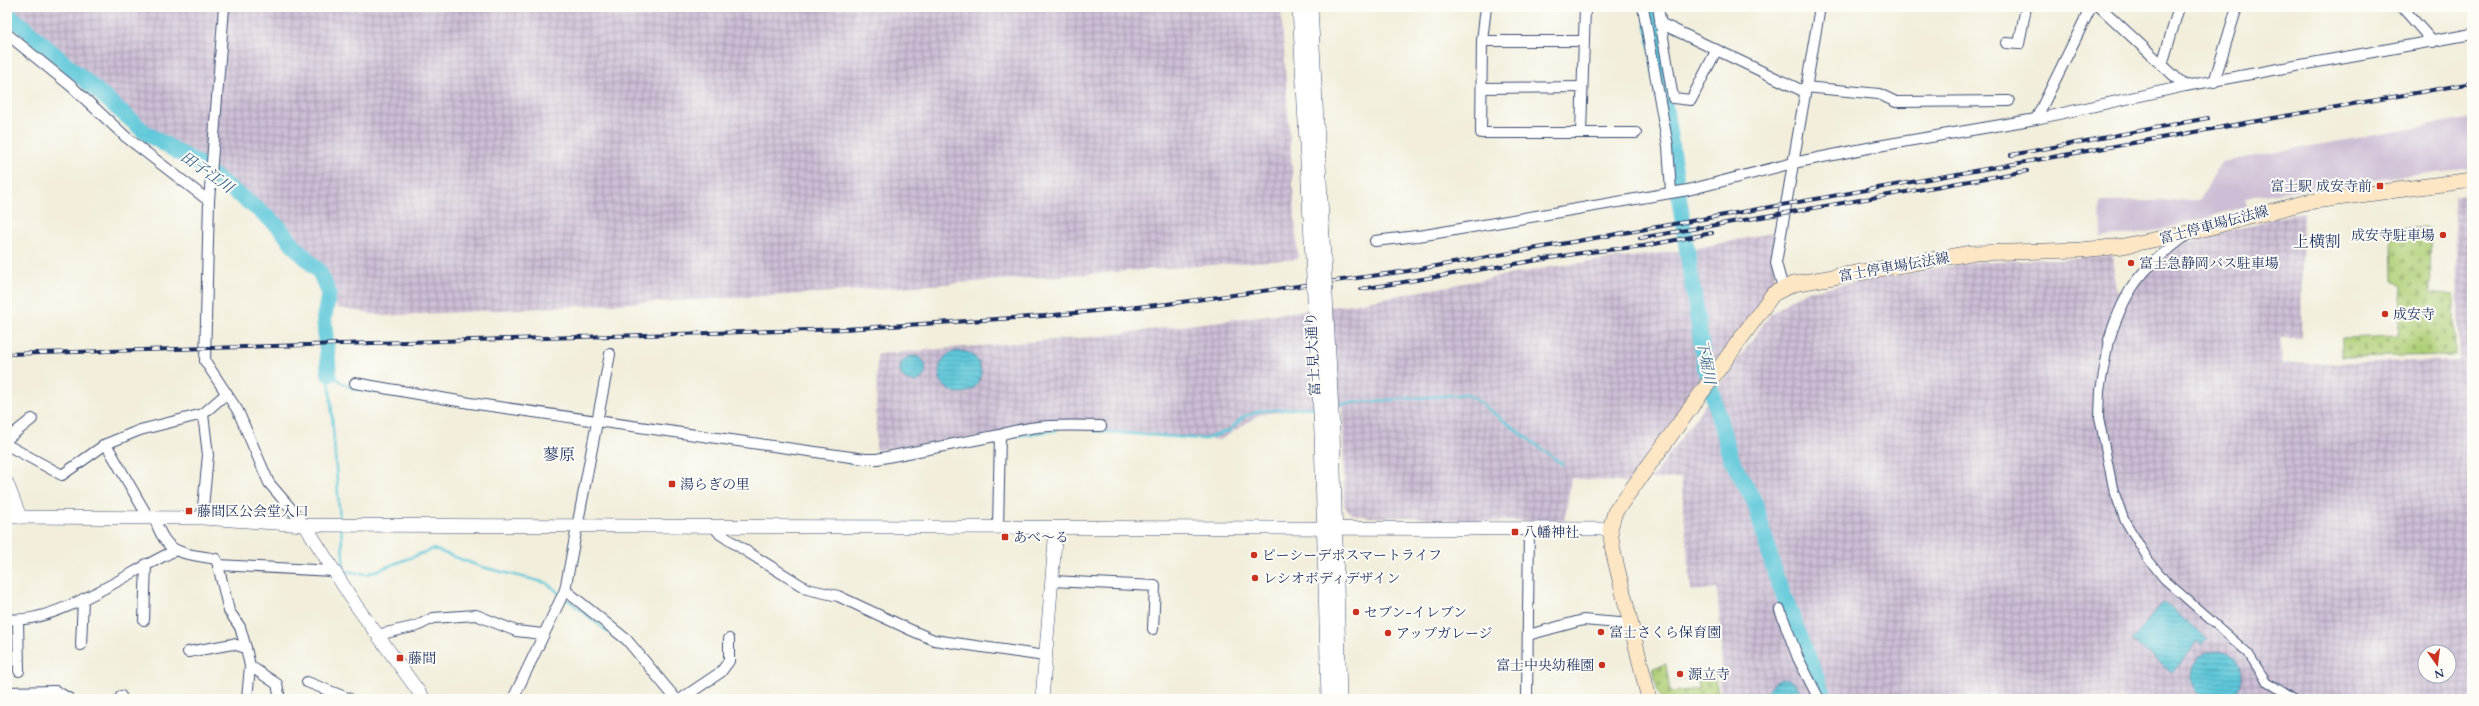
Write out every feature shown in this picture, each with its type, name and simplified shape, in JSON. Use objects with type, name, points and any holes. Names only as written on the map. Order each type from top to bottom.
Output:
[{"type":"main road","name":"富士停車場伝法線","points":[[1648,699],[1631,624],[1612,551],[1610,529],[1615,512],[1773,294],[1783,288],[1810,281],[1971,253],[2095,248],[2153,241],[2307,202],[2472,180]]},
{"type":"street","points":[[224,7],[209,201],[205,361],[238,411],[269,483],[305,525],[377,635],[424,699]]},
{"type":"street","name":"富士見大通り","points":[[1299,7],[1327,432]]},
{"type":"street","name":"富士見大通り","points":[[1310,7],[1327,432],[1329,528],[1328,699]]},
{"type":"street","points":[[1486,7],[1482,41],[1481,132],[1636,133]]},
{"type":"street","points":[[1581,133],[1584,7]]},
{"type":"street","points":[[1643,7],[1668,146],[1672,192]]},
{"type":"street","points":[[1658,7],[1673,98],[1691,100],[1716,51]]},
{"type":"street","points":[[1783,288],[1776,263],[1820,7]]},
{"type":"street","points":[[2006,43],[2019,44],[2026,7]]},
{"type":"street","points":[[2036,119],[2091,7]]},
{"type":"street","points":[[2100,7],[2185,86]]},
{"type":"street","points":[[2162,65],[2180,7]]},
{"type":"street","points":[[2214,82],[2237,7]]},
{"type":"street","points":[[2402,7],[2433,42]]},
{"type":"street","points":[[1660,23],[1716,51],[1805,90],[1879,94],[1896,102],[2009,101]]},
{"type":"street","points":[[7,34],[71,86],[126,137],[209,201]]},
{"type":"street","points":[[1375,241],[1425,235],[1688,190],[1793,163],[2036,119],[2185,86],[2214,82],[2472,34]]},
{"type":"street","points":[[1482,41],[1582,41]]},
{"type":"street","points":[[1482,88],[1582,87]]},
{"type":"street","points":[[2192,232],[2142,272],[2126,295],[2109,340],[2100,391],[2099,417],[2113,488],[2124,519],[2148,559],[2164,579],[2248,653],[2266,681],[2294,699]]},
{"type":"street","points":[[513,699],[563,593],[610,354]]},
{"type":"street","points":[[355,384],[865,459],[877,459],[1000,435],[1015,430],[1058,425],[1101,426]]},
{"type":"street","points":[[7,444],[62,475],[106,444],[140,430],[203,414],[227,393]]},
{"type":"street","points":[[202,518],[208,454],[203,414]]},
{"type":"street","points":[[7,439],[32,419]]},
{"type":"street","points":[[998,528],[1000,435]]},
{"type":"street","points":[[106,444],[151,517],[160,535],[174,551]]},
{"type":"street","points":[[7,483],[13,517],[202,518],[305,525],[716,528],[1610,529]]},
{"type":"street","points":[[716,528],[720,534],[808,589],[838,596],[934,640],[1045,656]]},
{"type":"street","name":"富士見大通り","points":[[1329,528],[1340,699]]},
{"type":"street","points":[[1527,699],[1529,528]]},
{"type":"street","points":[[1042,699],[1056,529]]},
{"type":"street","points":[[7,619],[18,620],[37,616],[83,599],[146,564],[174,551],[216,559],[229,611],[240,627],[250,666],[247,699]]},
{"type":"street","points":[[144,620],[146,564]]},
{"type":"street","points":[[218,565],[334,571]]},
{"type":"street","points":[[1052,580],[1155,586],[1153,629]]},
{"type":"street","points":[[563,593],[626,640],[676,699]]},
{"type":"street","points":[[81,645],[83,599]]},
{"type":"street","points":[[1780,610],[1798,658],[1819,699]]},
{"type":"street","points":[[377,635],[417,626],[433,618],[476,615],[516,630],[543,634]]},
{"type":"street","points":[[18,620],[19,671]]},
{"type":"street","points":[[1528,635],[1583,620],[1631,624]]},
{"type":"street","points":[[681,699],[721,672],[729,661],[729,639]]},
{"type":"street","points":[[188,652],[233,644],[246,648]]},
{"type":"street","points":[[250,666],[277,684],[280,699]]},
{"type":"street","points":[[307,682],[350,699]]},
{"type":"street","points":[[9,694],[56,691],[70,699]]},
{"type":"shaded area","points":[[7,7],[1281,7],[1298,259],[789,295],[384,316],[338,308],[311,265],[263,211],[204,176],[91,84],[7,10]]},
{"type":"shaded area","points":[[2472,118],[2472,168],[2363,180],[2245,198],[2247,206],[2160,230],[2101,238],[2100,202],[2200,200],[2221,162]]},
{"type":"shaded area","points":[[2472,193],[2472,699],[2307,699],[2304,697],[2293,699],[1721,699],[1719,681],[1722,648],[1717,589],[1691,591],[1681,478],[1650,480],[1770,315],[1790,300],[1808,291],[1971,262],[2080,258],[2112,255],[2116,291],[2127,290],[2168,246],[2194,241],[2275,218],[2303,213],[2301,338],[2280,338],[2282,364],[2460,360],[2454,196]]},
{"type":"shaded area","points":[[1780,231],[1773,286],[1628,483],[1571,478],[1565,520],[1474,522],[1412,517],[1370,517],[1352,514],[1344,506],[1343,406],[1314,407],[1261,414],[1220,440],[1057,427],[876,450],[877,354],[1102,336],[1346,305],[1556,266],[1688,250]]},
{"type":"green space","points":[[2392,228],[2430,228],[2431,292],[2454,295],[2455,355],[2342,357],[2342,338],[2398,336],[2402,285],[2393,280]]},
{"type":"green space","points":[[1666,664],[1670,692],[1698,689],[1697,678],[1714,675],[1720,699],[1663,699],[1658,693],[1653,668]]},
{"type":"water","points":[[956,351],[964,351],[972,354],[978,360],[981,372],[978,384],[972,390],[964,393],[956,393],[948,390],[942,384],[939,376],[939,368],[942,360],[948,354]]},
{"type":"water","points":[[913,356],[922,360],[926,369],[922,378],[913,382],[904,378],[900,369],[904,360]]},
{"type":"water","points":[[2163,602],[2208,639],[2202,646],[2198,642],[2172,673],[2132,640]]},
{"type":"water","points":[[2217,651],[2231,655],[2238,662],[2242,676],[2238,690],[2231,697],[2217,701],[2203,697],[2196,690],[2192,676],[2196,662],[2203,655]]},
{"type":"water","points":[[1783,679],[1791,681],[1796,685],[1800,691],[1800,699],[1768,699],[1771,686],[1776,681]]},
{"type":"waterway","name":"下堀川","points":[[1650,7],[1705,368],[1730,457],[1755,503],[1775,574],[1825,699]]},
{"type":"waterway","name":"田子江川","points":[[7,13],[147,134],[197,163],[260,211],[279,227],[295,247],[319,271],[329,293],[324,318],[329,374]]},
{"type":"waterway","points":[[329,374],[352,389],[385,393]]},
{"type":"waterway","points":[[329,375],[340,521]]},
{"type":"waterway","points":[[1336,404],[1468,394],[1562,464]]},
{"type":"waterway","points":[[1094,431],[1205,439],[1230,430],[1243,417],[1260,411],[1315,407]]},
{"type":"waterway","points":[[1014,436],[1057,430]]},
{"type":"waterway","points":[[966,447],[992,442]]},
{"type":"waterway","points":[[849,462],[862,463]]},
{"type":"waterway","points":[[341,528],[344,571],[368,574],[433,549],[482,567],[547,583],[560,594]]},
{"type":"waterway","points":[[564,597],[627,647]]},
{"type":"waterway","points":[[663,692],[669,699]]},
{"type":"railway","points":[[7,354],[845,329],[1044,316],[1167,304],[1408,271],[2472,83]]},
{"type":"railway","points":[[2011,155],[2208,118]]},
{"type":"railway","points":[[1640,238],[2027,171]]},
{"type":"railway","points":[[1361,289],[1581,253],[1644,246],[1712,233]]},
{"type":"place","name":"富士駅 成安寺前","points":[[2380,186]]},
{"type":"place","name":"成安寺駐車場","points":[[2443,235]]},
{"type":"place","name":"富士急静岡バス駐車場","points":[[2131,263]]},
{"type":"place","name":"成安寺","points":[[2385,314]]},
{"type":"place","name":"湯らぎの里","points":[[672,484]]},
{"type":"place","name":"藤間区公会堂入口","points":[[189,511]]},
{"type":"place","name":"八幡神社","points":[[1515,532]]},
{"type":"place","name":"あべ〜る","points":[[1005,537]]},
{"type":"place","name":"ピーシーデポスマートライフ","points":[[1254,555]]},
{"type":"place","name":"レシオボディデザイン","points":[[1255,578]]},
{"type":"place","name":"セブン-イレブン","points":[[1356,612]]},
{"type":"place","name":"富士さくら保育園","points":[[1601,632]]},
{"type":"place","name":"アップガレージ","points":[[1388,633]]},
{"type":"place","name":"藤間","points":[[400,658]]},
{"type":"place","name":"富士中央幼稚園","points":[[1602,665]]},
{"type":"place","name":"源立寺","points":[[1680,674]]},
{"type":"district","name":"上横割","points":[[2317,242]]},
{"type":"district","name":"蓼原","points":[[559,455]]}]
